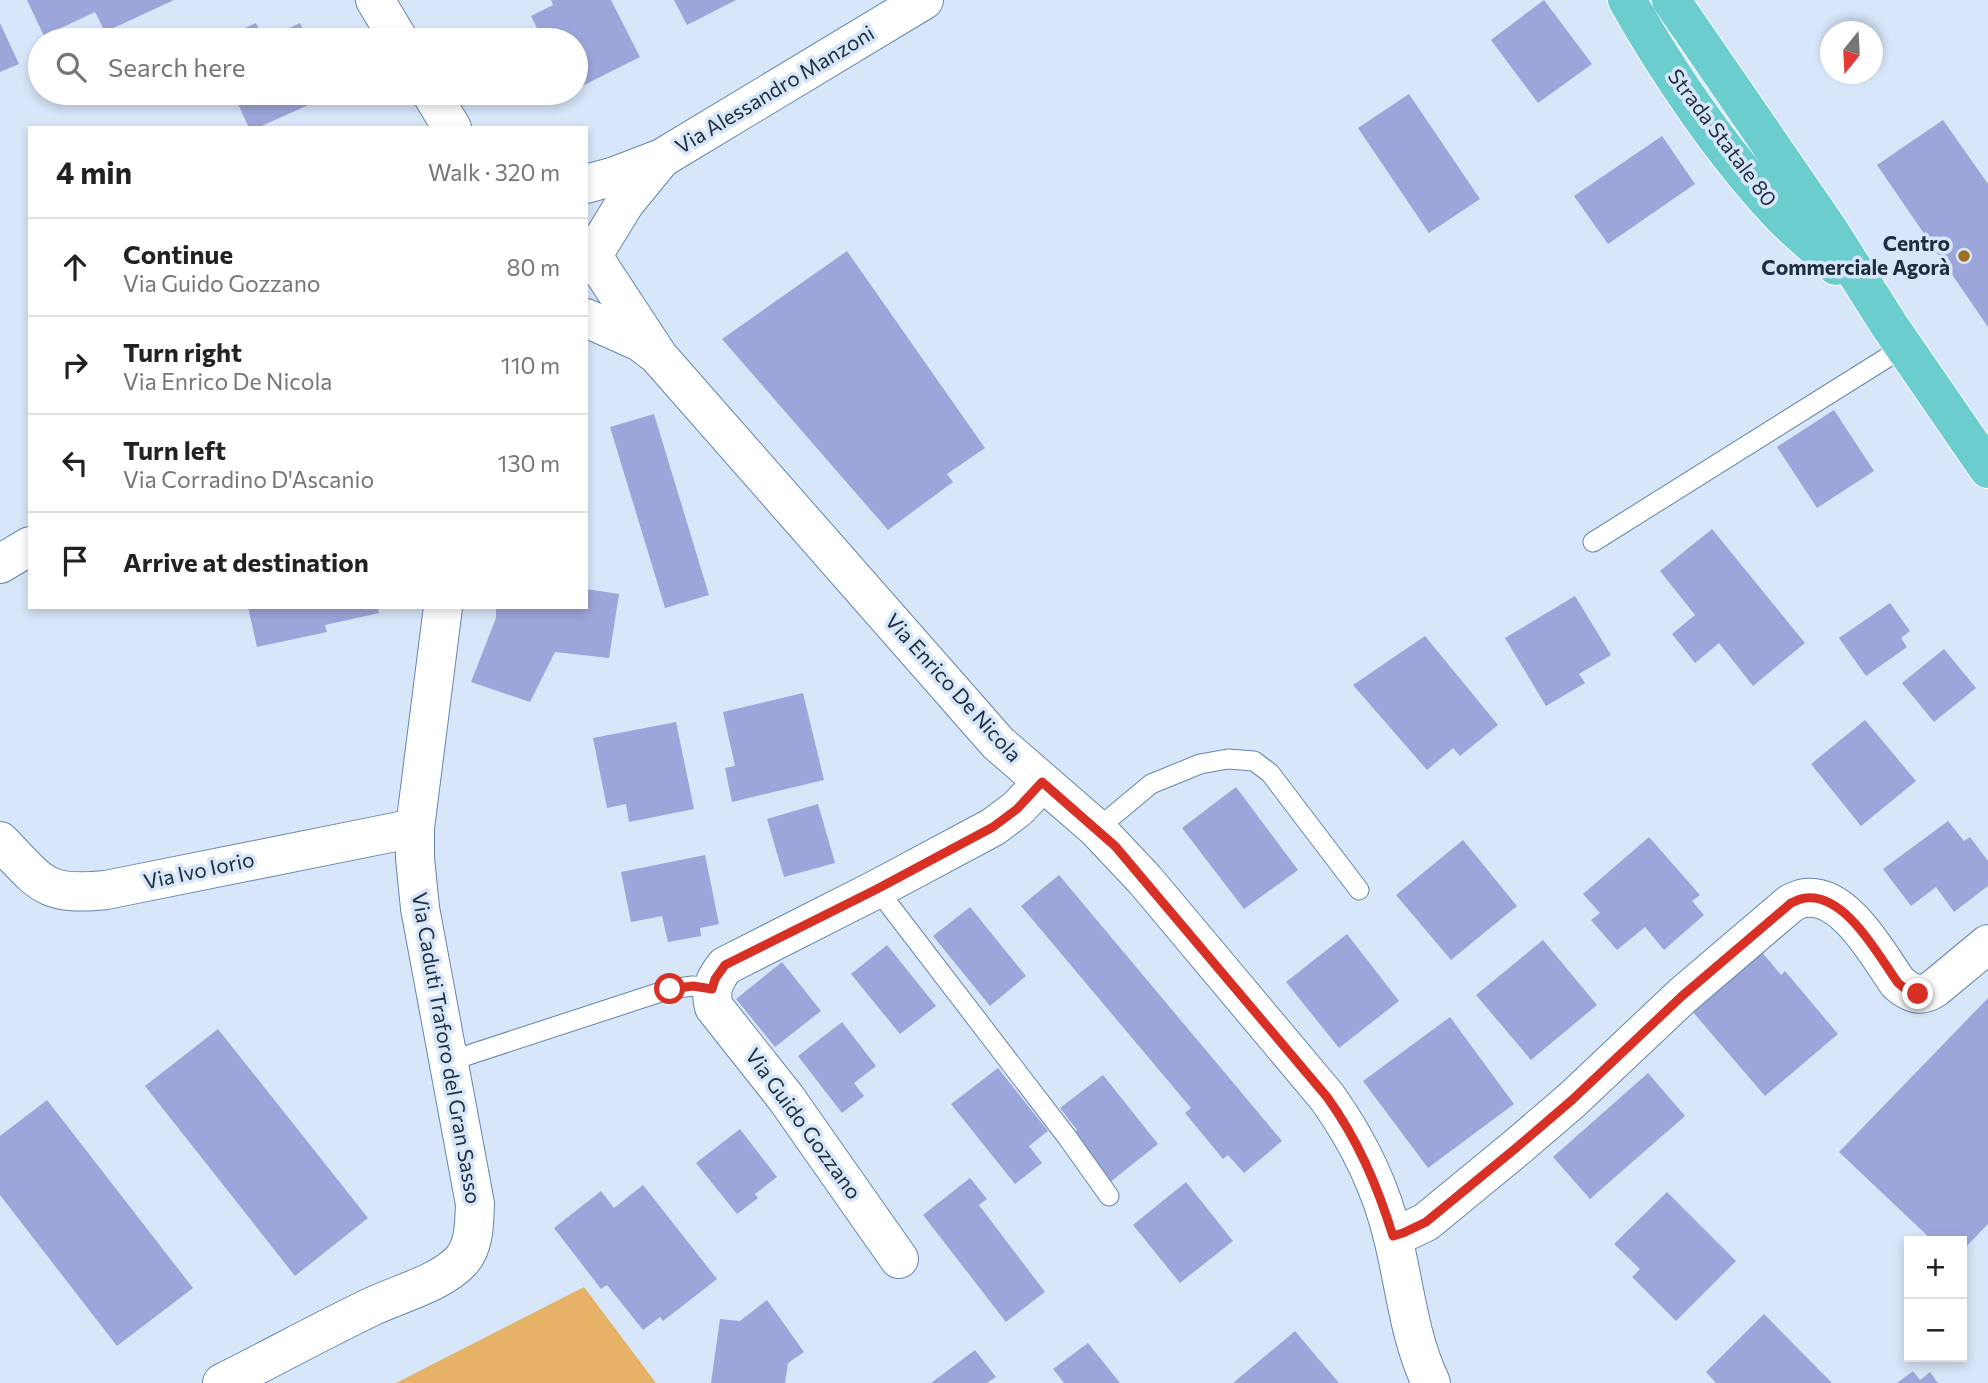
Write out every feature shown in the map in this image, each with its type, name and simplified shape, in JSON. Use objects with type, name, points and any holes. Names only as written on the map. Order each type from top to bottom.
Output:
[{"type":"main road","name":"Strada Statale 80","points":[[1627,0],[1705,120],[1766,199],[1788,223],[1848,277],[1896,336]]},
{"type":"main road","name":"Strada Statale 80","points":[[1671,0],[1829,230],[1896,336],[1988,469]]},
{"type":"street","points":[[375,0],[392,28]]},
{"type":"street","name":"Via Alessandro Manzoni","points":[[588,183],[662,158],[924,0]]},
{"type":"street","points":[[438,105],[451,126]]},
{"type":"street","name":"Via Alessandro Manzoni","points":[[592,262],[625,203],[662,158]]},
{"type":"street","points":[[588,216],[593,226],[592,262]]},
{"type":"street","name":"Via Enrico De Nicola","points":[[592,262],[659,357],[998,743],[1097,829],[1145,880],[1327,1097],[1352,1135],[1371,1173],[1393,1236],[1412,1333],[1431,1383]]},
{"type":"street","name":"Via Enrico De Nicola","points":[[588,319],[640,342],[659,357]]},
{"type":"street","name":"Via Caduti Traforo del Gran Sasso","points":[[222,1383],[372,1307],[449,1272],[463,1259],[474,1228],[475,1205],[420,908],[415,858],[415,828],[443,609]]},
{"type":"street","points":[[712,989],[715,979],[725,965],[877,889],[1002,822],[1042,782]]},
{"type":"street","name":"Via Ivo Iorio","points":[[0,841],[46,886],[59,892],[78,893],[106,890],[415,828]]},
{"type":"street","points":[[1393,1236],[1426,1222],[1516,1148],[1572,1100],[1682,996],[1791,903],[1805,898],[1820,899],[1835,905],[1853,920],[1898,983],[1908,991],[1918,994],[1928,993],[1988,944]]},
{"type":"street","name":"Via Guido Gozzano","points":[[712,989],[711,998],[718,1013],[786,1098],[899,1259]]},
{"type":"lane","points":[[1593,542],[1896,336]]},
{"type":"lane","points":[[1097,829],[1151,784],[1200,764],[1228,759],[1254,761],[1270,773],[1359,890]]},
{"type":"lane","points":[[877,889],[1109,1196]]},
{"type":"lane","points":[[447,1062],[670,989],[693,986],[712,989]]},
{"type":"shaded area","points":[[584,1287],[656,1383],[396,1383]]},
{"type":"building","points":[[27,0],[174,0],[114,28],[103,28],[95,12],[61,28],[40,28]]},
{"type":"building","points":[[551,0],[611,0],[640,57],[588,83],[588,28],[537,28],[531,16],[553,5]]},
{"type":"building","points":[[674,0],[736,0],[687,25]]},
{"type":"building","points":[[1544,0],[1592,64],[1538,103],[1491,40]]},
{"type":"building","points":[[0,23],[19,64],[0,72]]},
{"type":"building","points":[[256,23],[258,28],[245,28]]},
{"type":"building","points":[[300,23],[302,28],[289,28]]},
{"type":"building","points":[[1409,94],[1480,199],[1429,233],[1358,128]]},
{"type":"building","points":[[238,105],[308,105],[261,126],[248,126]]},
{"type":"building","name":"Centro Commerciale Agorà","points":[[1943,120],[1988,184],[1988,327],[1877,165]]},
{"type":"building","points":[[1662,136],[1695,184],[1608,244],[1574,196]]},
{"type":"building","points":[[847,251],[985,448],[947,474],[953,482],[888,530],[722,339]]},
{"type":"building","points":[[1834,410],[1874,471],[1817,508],[1777,447]]},
{"type":"building","points":[[654,414],[709,595],[665,608],[610,427]]},
{"type":"building","points":[[1712,529],[1805,643],[1753,686],[1719,643],[1695,663],[1672,634],[1695,615],[1660,571]]},
{"type":"building","points":[[588,589],[619,594],[609,658],[555,652],[530,702],[471,682],[496,618],[496,609],[588,609]]},
{"type":"building","points":[[1575,596],[1611,655],[1579,674],[1585,683],[1546,706],[1505,638]]},
{"type":"building","points":[[1890,603],[1910,631],[1901,638],[1907,647],[1866,676],[1839,638]]},
{"type":"building","points":[[248,609],[378,609],[379,613],[325,625],[327,632],[257,647]]},
{"type":"building","points":[[1425,636],[1498,725],[1460,756],[1453,748],[1427,770],[1353,685]]},
{"type":"building","points":[[1944,649],[1976,688],[1934,722],[1902,683]]},
{"type":"building","points":[[803,693],[824,780],[732,802],[725,768],[735,766],[723,712]]},
{"type":"building","points":[[1865,720],[1916,781],[1861,826],[1811,764]]},
{"type":"building","points":[[676,722],[694,809],[629,822],[626,804],[607,808],[593,738]]},
{"type":"building","points":[[1236,787],[1298,870],[1244,909],[1182,828]]},
{"type":"building","points":[[818,804],[835,863],[784,877],[767,819]]},
{"type":"building","points":[[1948,821],[1964,841],[1970,837],[1988,861],[1988,886],[1954,912],[1936,887],[1911,906],[1883,869]]},
{"type":"building","points":[[1649,837],[1700,895],[1692,901],[1704,915],[1664,950],[1645,927],[1617,950],[1591,920],[1600,913],[1583,894]]},
{"type":"building","points":[[1463,840],[1517,906],[1451,960],[1396,895]]},
{"type":"building","points":[[705,855],[719,924],[700,928],[701,936],[668,942],[662,916],[631,922],[621,872]]},
{"type":"building","points":[[1059,875],[1282,1141],[1244,1173],[1228,1155],[1223,1159],[1185,1113],[1191,1108],[1021,906]]},
{"type":"building","points":[[970,907],[1026,976],[990,1006],[933,936]]},
{"type":"building","points":[[1347,934],[1399,1001],[1339,1048],[1286,982]]},
{"type":"building","points":[[1543,940],[1597,1005],[1531,1060],[1476,995]]},
{"type":"building","points":[[887,945],[936,1006],[900,1034],[851,974]]},
{"type":"building","points":[[1756,945],[1781,975],[1785,971],[1838,1034],[1765,1096],[1686,1004]]},
{"type":"building","points":[[782,962],[821,1011],[775,1047],[736,999]]},
{"type":"building","points":[[1988,998],[1988,1224],[1967,1246],[1967,1236],[1928,1236],[1839,1152]]},
{"type":"building","points":[[1450,1017],[1514,1104],[1428,1168],[1363,1081]]},
{"type":"building","points":[[842,1022],[876,1066],[854,1083],[864,1096],[842,1113],[798,1056]]},
{"type":"building","points":[[218,1029],[368,1218],[295,1276],[145,1086]]},
{"type":"building","points":[[998,1068],[1048,1131],[1029,1146],[1042,1163],[1015,1184],[951,1104]]},
{"type":"building","points":[[1648,1073],[1685,1116],[1590,1199],[1553,1157]]},
{"type":"building","points":[[1103,1075],[1158,1144],[1109,1183],[1071,1135],[1077,1130],[1060,1108]]},
{"type":"building","points":[[47,1100],[193,1288],[117,1346],[0,1195],[0,1136]]},
{"type":"building","points":[[740,1129],[777,1177],[755,1194],[758,1198],[737,1214],[696,1163]]},
{"type":"building","points":[[970,1178],[987,1199],[979,1205],[1045,1292],[1006,1322],[923,1215]]},
{"type":"building","points":[[1186,1182],[1233,1241],[1180,1283],[1133,1225]]},
{"type":"building","points":[[643,1185],[717,1279],[663,1321],[660,1317],[643,1330],[607,1285],[601,1289],[554,1228],[601,1191],[614,1208]]},
{"type":"building","points":[[1667,1192],[1736,1261],[1676,1321],[1632,1277],[1640,1269],[1614,1244]]},
{"type":"building","points":[[767,1300],[804,1352],[788,1363],[785,1383],[711,1383],[720,1319],[740,1321]]},
{"type":"building","points":[[1764,1314],[1832,1383],[1716,1383],[1706,1372]]},
{"type":"building","points":[[1295,1331],[1339,1383],[1233,1383]]},
{"type":"building","points":[[1088,1343],[1120,1383],[1064,1383],[1053,1369]]},
{"type":"building","points":[[975,1350],[996,1377],[987,1383],[931,1383]]},
{"type":"building","points":[[1913,1371],[1920,1380],[1930,1372],[1938,1383],[1897,1383]]},
{"type":"place","name":"Centro Commerciale Agorà","points":[[1964,256]]},
{"type":"route","points":[[670,989],[693,986],[712,989],[715,979],[725,965],[877,889],[1002,822],[1042,782],[1115,846],[1327,1097],[1352,1135],[1371,1173],[1393,1236],[1426,1222],[1516,1148],[1572,1100],[1682,996],[1791,903],[1805,898],[1820,899],[1835,905],[1853,920],[1898,983],[1908,991],[1918,994]]}]
